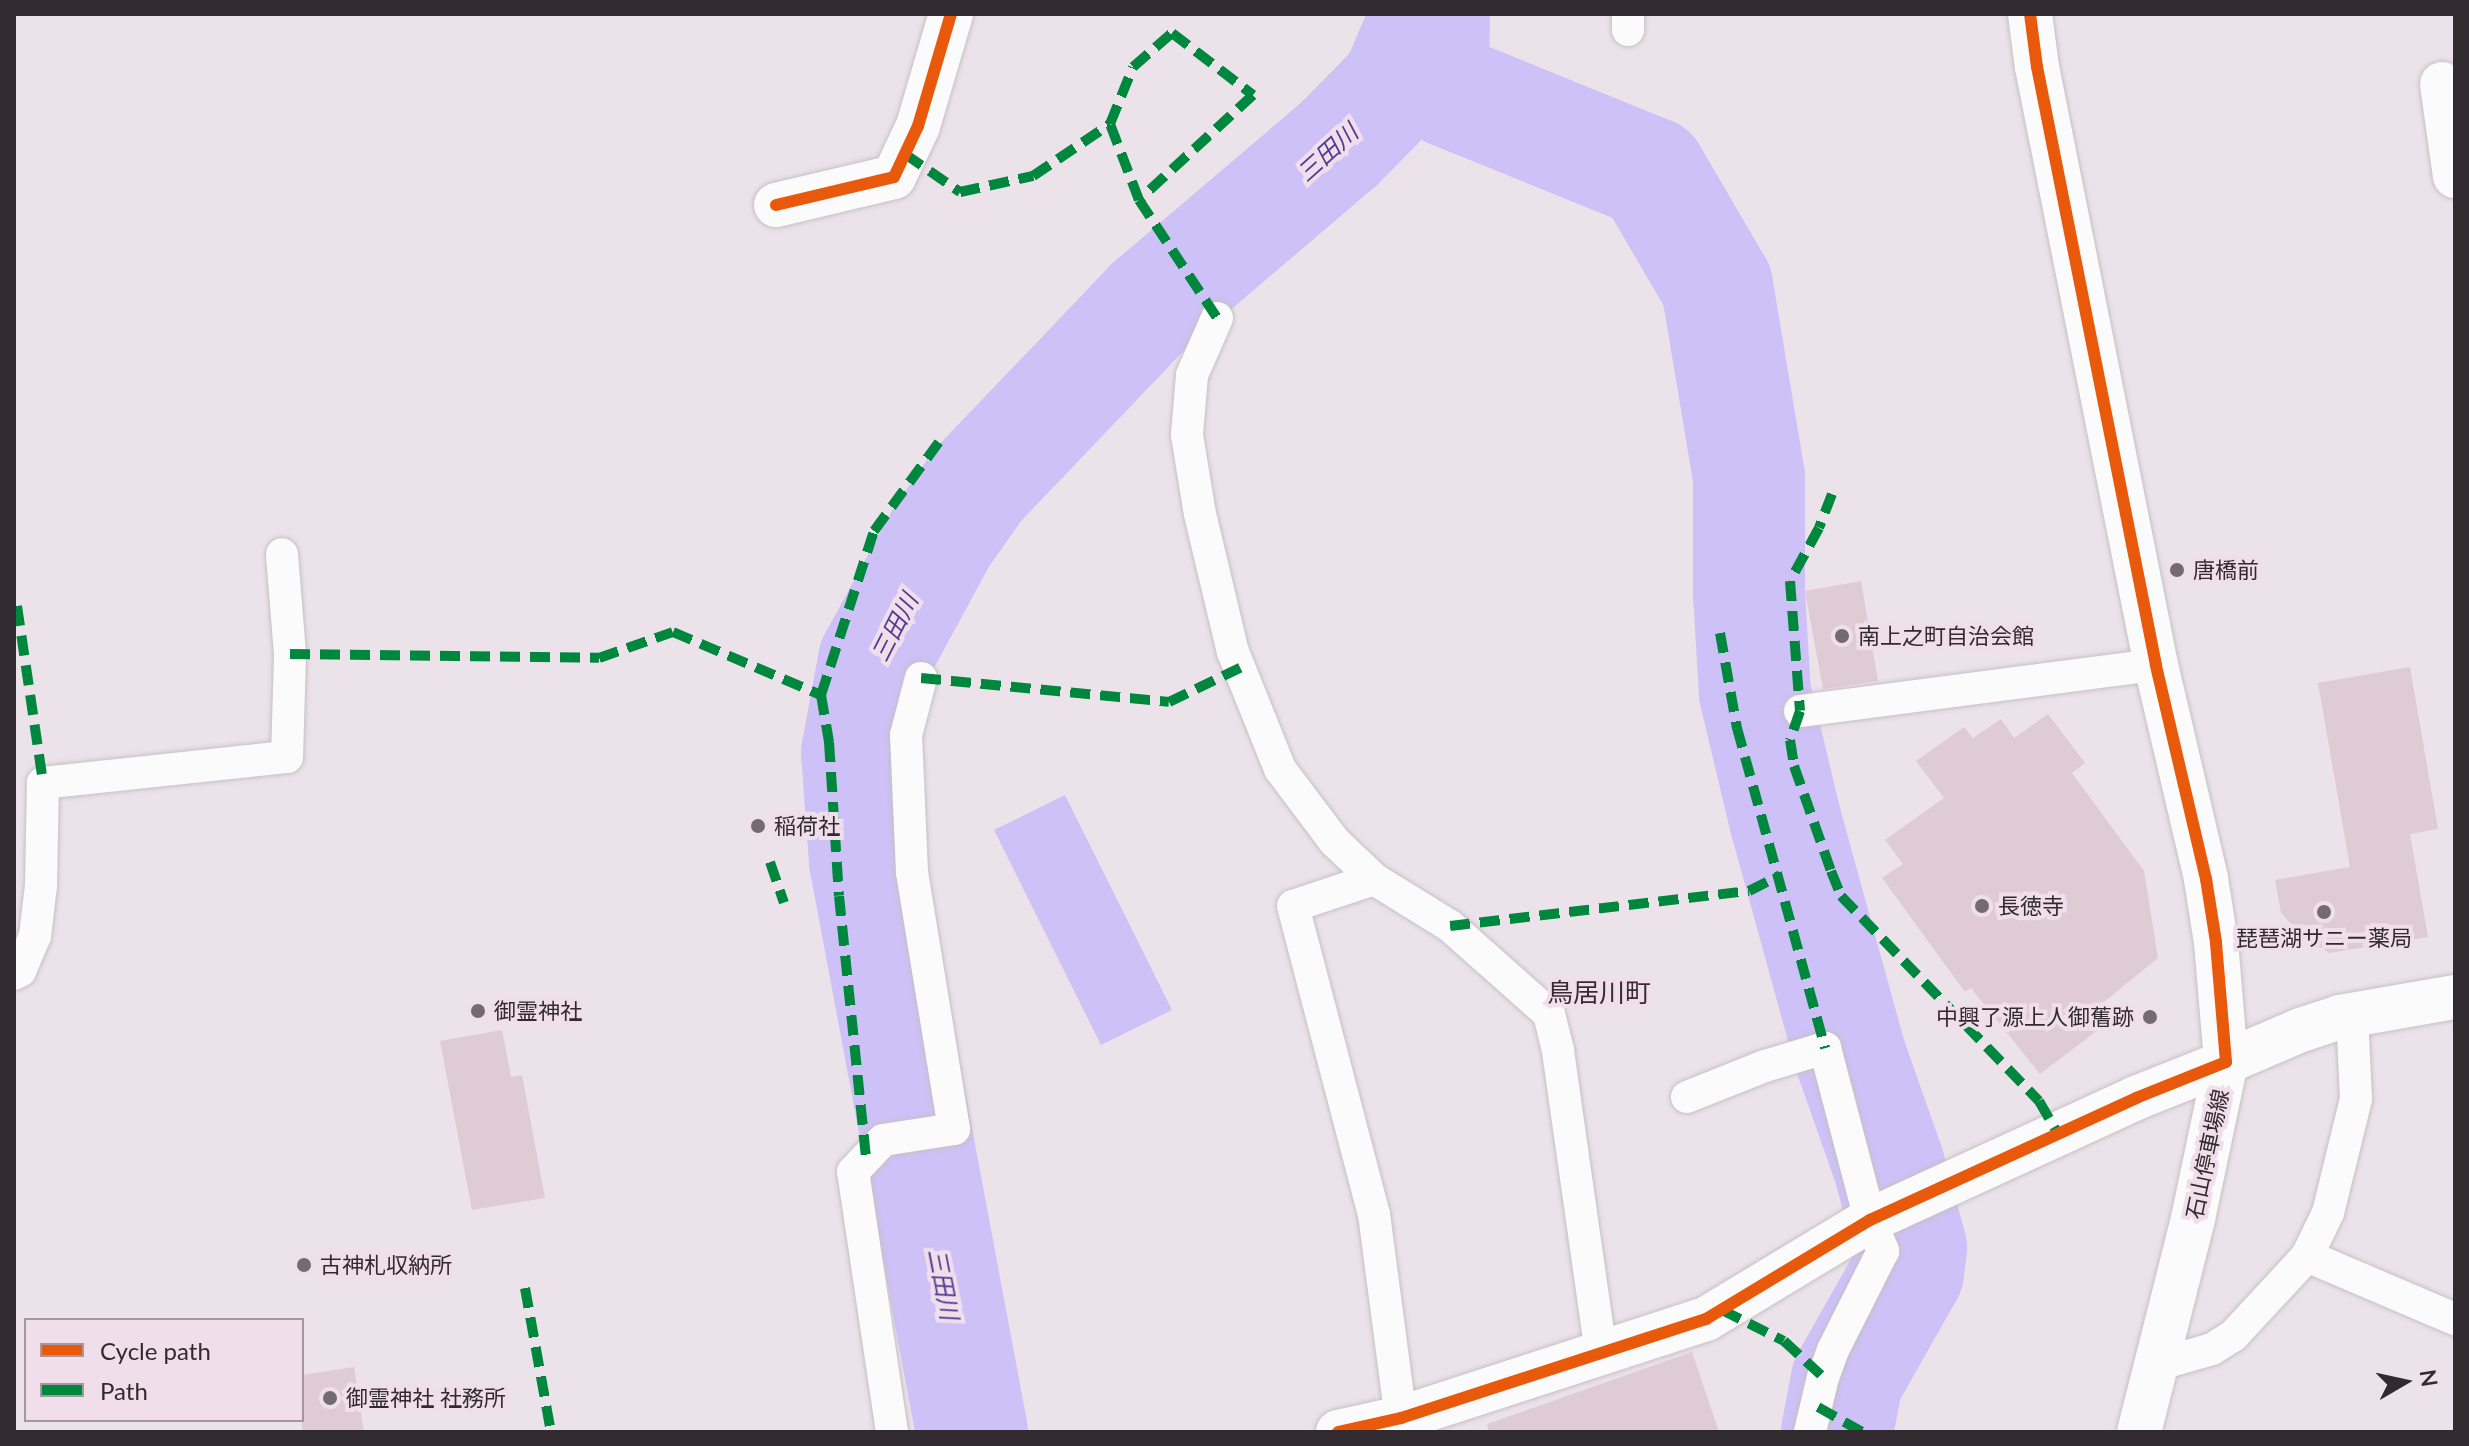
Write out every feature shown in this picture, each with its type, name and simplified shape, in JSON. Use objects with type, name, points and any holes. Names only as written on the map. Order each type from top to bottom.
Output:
[{"type":"street","points":[[776,205],[894,177],[918,126],[951,14]]},
{"type":"street","points":[[1338,1432],[1401,1418],[1706,1319],[1874,1218],[2136,1098],[2226,1062],[2216,942],[2206,879],[2156,665],[2037,67],[2030,14]]},
{"type":"street","points":[[2442,84],[2455,176]]},
{"type":"street","name":"石山停車場線","points":[[2139,1432],[2193,1219],[2226,1062],[2301,1030],[2352,1015],[2455,997]]},
{"type":"lane","points":[[1217,318],[1192,375],[1187,435],[1200,514],[1233,652],[1280,769],[1334,841],[1374,879],[1450,926],[1549,1014],[1558,1051],[1601,1355]]},
{"type":"lane","points":[[14,974],[20,971],[35,936],[41,886],[43,783],[287,757],[290,654],[282,554]]},
{"type":"lane","points":[[1800,711],[2156,665]]},
{"type":"lane","points":[[892,1432],[853,1172],[883,1140],[954,1129],[912,857],[906,735],[921,678]]},
{"type":"lane","points":[[1374,879],[1293,906],[1374,1214],[1401,1418]]},
{"type":"lane","points":[[2156,1365],[2212,1349],[2233,1336],[2307,1256],[2328,1213],[2356,1099],[2352,1015]]},
{"type":"lane","points":[[1687,1097],[1765,1066],[1825,1048],[1883,1251],[1833,1350],[1810,1432]]},
{"type":"lane","points":[[2307,1256],[2455,1319]]},
{"type":"shaded area","points":[[1065,795],[1172,1010],[1101,1045],[994,830]]},
{"type":"building","name":"南上之町自治会館","points":[[1861,581],[1878,681],[1823,689],[1805,591]]},
{"type":"building","points":[[2410,667],[2438,829],[2410,834],[2428,937],[2329,953],[2301,935],[2281,913],[2275,880],[2350,867],[2318,683]]},
{"type":"building","points":[[2048,714],[2085,763],[2072,773],[2144,871],[2158,958],[2088,1015],[2098,1030],[2040,1074],[1971,988],[1965,992],[1882,878],[1903,864],[1885,840],[1944,798],[1916,761],[1964,727],[1973,738],[2001,719],[2014,738]]},
{"type":"building","points":[[502,1030],[511,1077],[522,1075],[545,1198],[472,1210],[440,1041]]},
{"type":"building","points":[[1692,1352],[1719,1432],[1489,1432],[1487,1424]]},
{"type":"building","name":"御霊神社 社務所","points":[[354,1367],[364,1432],[302,1432],[304,1375]]},
{"type":"waterway","name":"三田川","points":[[972,1432],[865,861],[857,753],[874,661],[942,536],[978,485],[1151,304],[1338,145],[1397,85],[1427,14]]},
{"type":"waterway","points":[[1434,14],[1433,72],[1449,91],[1651,173],[1717,286],[1749,478],[1749,593],[1755,693],[1785,819],[1851,1058],[1889,1166],[1911,1248],[1908,1272],[1847,1380],[1837,1432]]},
{"type":"marked path","points":[[1139,200],[1110,124],[1133,67],[1172,33],[1253,95],[1139,200],[1217,318]]},
{"type":"marked path","points":[[905,154],[960,192],[1033,176],[1110,124]]},
{"type":"marked path","points":[[821,695],[874,531],[939,442]]},
{"type":"marked path","points":[[1832,494],[1819,528],[1790,581],[1800,711],[1790,740],[1794,766],[1831,871],[1841,896],[2039,1101],[2058,1134]]},
{"type":"marked path","points":[[17,606],[43,783]]},
{"type":"marked path","points":[[290,654],[599,658],[673,632],[821,695],[829,742],[839,896],[866,1157]]},
{"type":"marked path","points":[[1720,633],[1737,728],[1825,1048]]},
{"type":"marked path","points":[[921,678],[1169,702],[1240,668]]},
{"type":"marked path","points":[[770,862],[784,903]]},
{"type":"marked path","points":[[1450,926],[1749,891],[1780,875]]},
{"type":"marked path","points":[[525,1288],[551,1432]]},
{"type":"marked path","points":[[1722,1310],[1784,1341],[1823,1377]]},
{"type":"marked path","points":[[1818,1407],[1862,1432]]},
{"type":"cycle path","points":[[776,205],[894,177],[918,126],[951,14]]},
{"type":"cycle path","points":[[1338,1432],[1401,1418],[1706,1319],[1870,1220],[2136,1098],[2226,1062],[2216,942],[2206,879],[2156,665],[2037,67],[2030,14]]},
{"type":"place","name":"唐橋前","points":[[2177,570]]},
{"type":"place","name":"南上之町自治会館","points":[[1842,636]]},
{"type":"place","name":"稲荷社","points":[[758,826]]},
{"type":"place","name":"長徳寺","points":[[1982,906]]},
{"type":"place","name":"琵琶湖サニー薬局","points":[[2324,912]]},
{"type":"place","name":"御霊神社","points":[[478,1011]]},
{"type":"place","name":"中興了源上人御𦾔跡","points":[[2150,1017]]},
{"type":"place","name":"古神札収納所","points":[[304,1265]]},
{"type":"place","name":"御霊神社 社務所","points":[[330,1398]]},
{"type":"district","name":"鳥居川町","points":[[1599,993]]}]
